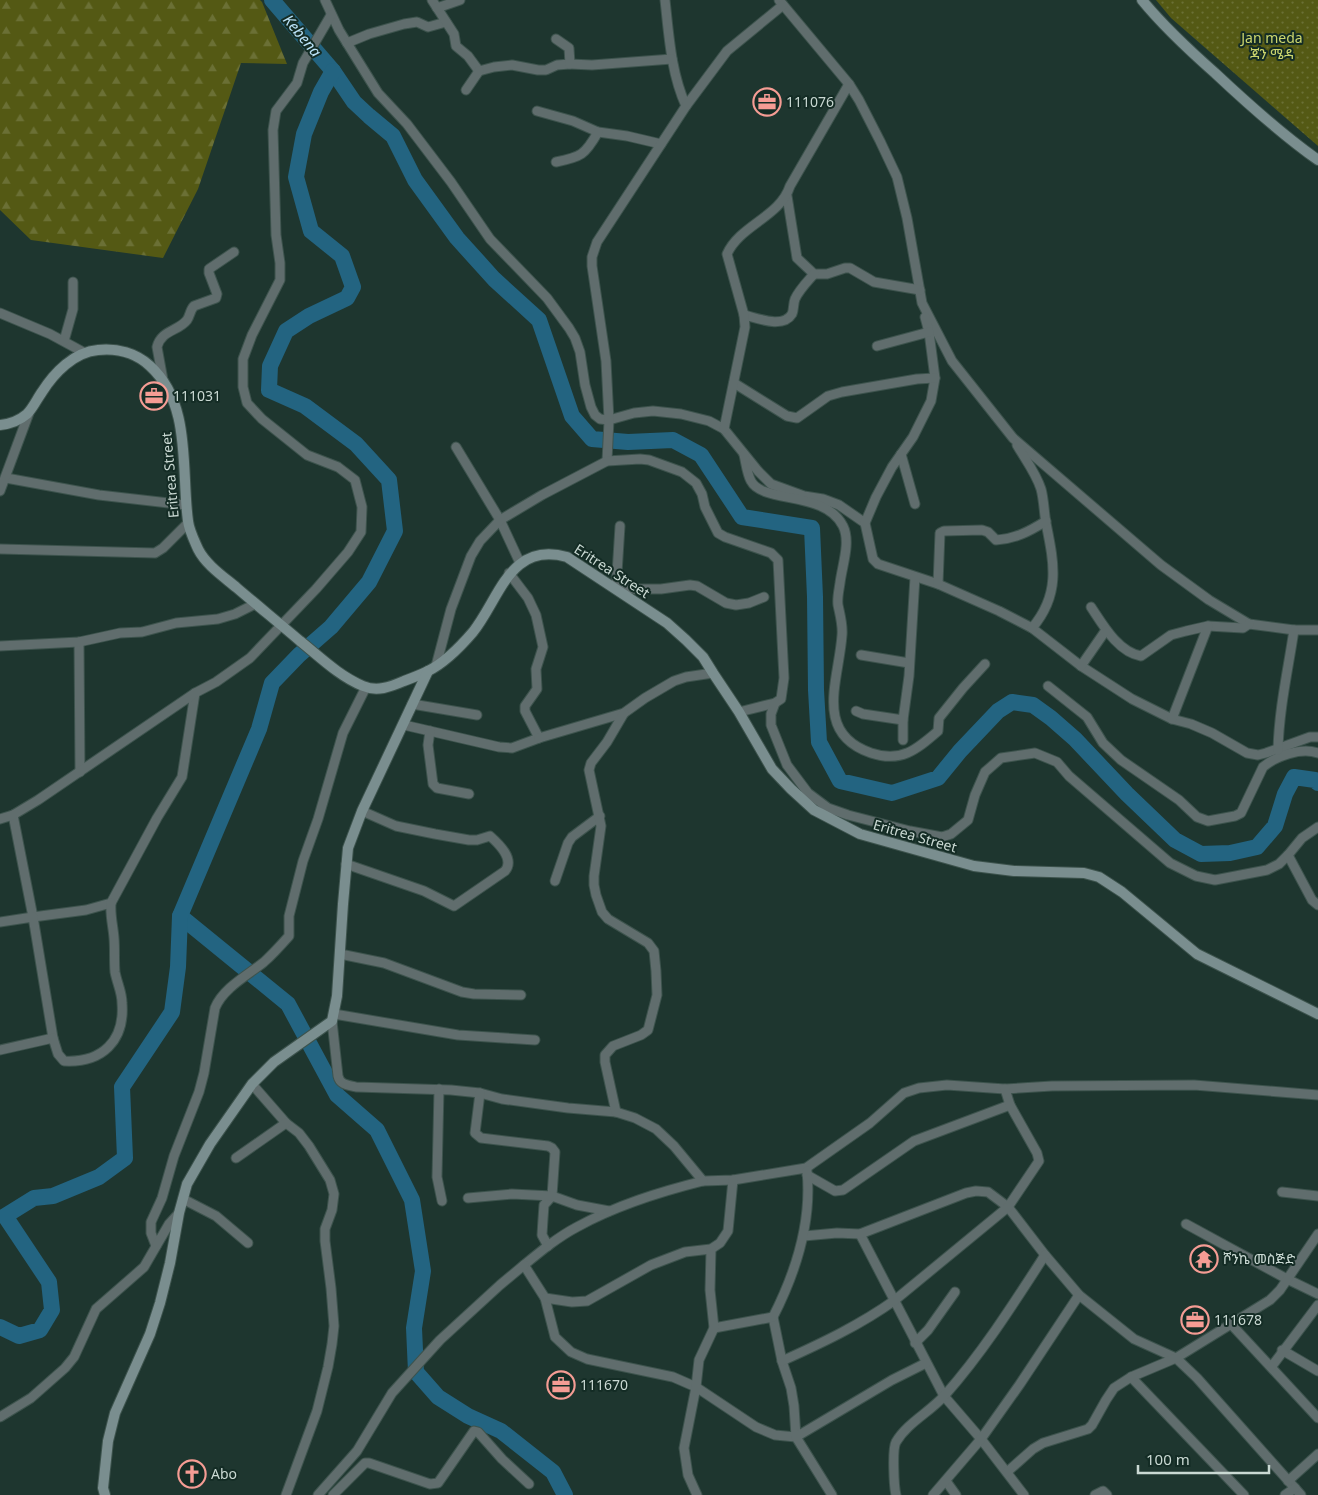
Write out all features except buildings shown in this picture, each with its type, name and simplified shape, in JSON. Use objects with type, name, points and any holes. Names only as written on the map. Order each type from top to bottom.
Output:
[{"type":"main road","points":[[1142,0],[1162,24],[1252,107],[1291,141],[1318,160]]},
{"type":"main road","name":"Eritrea Street","points":[[0,425],[9,424],[28,413],[55,373],[85,353],[97,350],[128,353],[141,358],[163,380],[172,398],[179,421],[185,470],[188,523],[203,557],[255,604],[329,665],[353,682],[366,687],[388,688],[432,669],[460,646],[474,631],[509,573],[520,563],[540,554],[556,553],[567,557],[667,623],[686,640],[703,657],[739,712],[772,769],[790,789],[814,810],[860,834],[974,866],[1014,872],[1084,873],[1099,877],[1122,892],[1198,954],[1318,1014]]},
{"type":"main road","points":[[102,1493],[108,1440],[115,1413],[150,1334],[160,1303],[187,1184],[196,1167],[252,1084],[270,1065],[315,1034],[333,1018],[348,848],[362,811],[412,704],[432,669]]},
{"type":"street","points":[[325,0],[347,43],[378,93],[407,124],[446,175],[490,239],[547,298],[569,328],[580,352],[590,407],[600,419],[609,420],[634,413],[653,411],[709,420],[724,429],[771,484],[804,496],[823,499],[839,505],[865,523]]},
{"type":"street","points":[[460,0],[434,4],[454,34],[456,46],[468,56],[478,71]]},
{"type":"street","points":[[665,0],[672,59],[678,88],[686,106]]},
{"type":"street","points":[[607,458],[609,420],[606,361],[592,266],[592,257],[597,242],[686,106],[727,51],[781,3],[849,84],[860,100],[897,177],[908,218],[922,303],[929,332],[934,378],[931,401],[913,437],[876,497],[865,523],[874,559],[878,564],[938,584],[1032,628],[1081,666],[1132,699],[1172,719],[1191,724],[1212,733],[1247,753],[1258,755],[1278,750],[1310,737],[1318,737]]},
{"type":"street","points":[[0,819],[13,815],[80,772],[195,693],[216,682],[250,658],[282,626],[348,552],[361,532],[362,507],[355,480],[338,467],[307,454],[262,419],[247,403],[243,387],[242,359],[280,280],[273,130],[276,111],[297,83],[303,63],[325,28],[331,14]]},
{"type":"street","points":[[347,43],[369,34],[404,24],[417,22],[428,27],[446,22]]},
{"type":"street","points":[[556,39],[569,48],[570,64]]},
{"type":"street","points":[[466,90],[478,71],[494,67],[512,66],[546,70],[557,65],[672,59]]},
{"type":"street","points":[[849,84],[808,153],[790,186],[787,196],[797,258],[814,274],[827,274],[850,268],[874,282],[920,290]]},
{"type":"street","points":[[537,111],[573,121],[598,132],[662,144]]},
{"type":"street","points":[[556,162],[573,159],[583,154],[598,132]]},
{"type":"street","points":[[724,429],[745,327],[744,315],[727,254],[729,249],[750,228],[774,210],[787,196]]},
{"type":"street","points":[[163,380],[157,347],[158,341],[168,332],[186,321],[194,306],[216,298],[217,294],[209,269],[234,252]]},
{"type":"street","points":[[744,315],[774,322],[788,319],[793,312],[795,300],[799,292],[814,274]]},
{"type":"street","points":[[64,341],[73,309],[73,282]]},
{"type":"street","points":[[922,303],[952,361],[1013,438],[1033,471],[1040,489],[1052,548],[1054,582],[1040,619],[1032,628]]},
{"type":"street","points":[[0,314],[50,334],[85,353]]},
{"type":"street","points":[[876,346],[929,332]]},
{"type":"street","points":[[734,383],[787,416],[797,418],[828,396],[917,378],[934,378]]},
{"type":"street","points":[[0,491],[28,413]]},
{"type":"street","points":[[1013,438],[1161,565],[1209,600],[1249,624],[1294,630],[1318,630]]},
{"type":"street","points":[[456,448],[500,520],[520,563]]},
{"type":"street","points":[[742,450],[751,481],[757,488],[781,496],[805,500],[822,507],[832,513],[843,526],[846,540],[837,603],[842,632],[833,704],[837,726],[845,739],[860,749],[884,757],[898,757],[915,750],[938,731],[939,718],[962,688],[985,664]]},
{"type":"street","points":[[901,454],[915,504]]},
{"type":"street","points":[[432,669],[451,609],[471,556],[480,541],[500,520],[607,458],[648,460],[682,472],[696,483],[718,533],[725,538],[760,548],[775,555],[778,560],[784,678],[781,699],[775,703],[739,712]]},
{"type":"street","points":[[6,478],[100,495],[186,505]]},
{"type":"street","points":[[938,584],[940,533],[944,531],[982,530],[988,532],[996,540],[1006,540],[1029,531],[1046,521]]},
{"type":"street","points":[[0,549],[155,553],[163,548],[188,523]]},
{"type":"street","points":[[620,526],[616,589],[661,589],[697,586],[726,603],[736,604],[749,603],[764,597]]},
{"type":"street","points":[[509,573],[528,598],[541,631],[543,648],[536,669],[536,689],[525,706],[525,711],[539,738]]},
{"type":"street","points":[[903,740],[903,720],[908,684],[916,577]]},
{"type":"street","points":[[0,646],[79,642],[120,633],[142,632],[176,623],[218,619],[235,614],[255,604]]},
{"type":"street","points":[[1091,607],[1106,630],[1124,648],[1135,655],[1141,656],[1172,635],[1208,626],[1243,628],[1249,624]]},
{"type":"street","points":[[1172,719],[1208,626]]},
{"type":"street","points":[[1081,666],[1106,630]]},
{"type":"street","points":[[1278,750],[1278,726],[1294,630]]},
{"type":"street","points":[[79,642],[80,772]]},
{"type":"street","points":[[861,655],[909,663]]},
{"type":"street","points":[[404,724],[499,747],[512,748],[624,713],[644,698],[674,681],[686,677],[713,673]]},
{"type":"street","points":[[1048,686],[1087,717],[1103,743],[1121,760],[1179,800],[1197,817],[1208,820],[1235,816],[1241,813],[1263,766],[1268,762],[1293,752],[1318,753]]},
{"type":"street","points":[[156,1246],[151,1233],[151,1222],[162,1198],[174,1156],[199,1092],[215,1008],[217,1003],[226,994],[264,962],[289,936],[289,916],[303,861],[318,819],[343,733],[366,687]]},
{"type":"street","points":[[13,815],[33,918],[53,1038],[58,1054],[64,1061],[78,1062],[107,1050],[117,1037],[123,1004],[115,973],[114,937],[110,916],[111,903],[157,818],[182,777],[195,693]]},
{"type":"street","points":[[775,703],[771,714],[771,725],[787,765],[808,793],[828,808],[848,815],[942,837],[951,834],[968,820],[985,772],[1001,758],[1036,753],[1057,762],[1069,776],[1163,857],[1196,876],[1215,880],[1266,870],[1279,864],[1302,838],[1318,827]]},
{"type":"street","points":[[412,704],[476,715]]},
{"type":"street","points":[[760,707],[771,714]]},
{"type":"street","points":[[856,711],[863,714],[903,720]]},
{"type":"street","points":[[616,1112],[605,1055],[613,1046],[641,1035],[648,1030],[657,995],[654,952],[648,943],[608,919],[602,912],[594,885],[601,826],[589,770],[591,763],[607,742],[624,713]]},
{"type":"street","points":[[430,731],[428,745],[433,784],[437,788],[468,794]]},
{"type":"street","points":[[346,864],[424,891],[454,906],[509,866],[509,860],[500,845],[490,836],[469,840],[435,834],[396,826],[362,811]]},
{"type":"street","points":[[555,881],[568,843],[572,837],[600,816]]},
{"type":"street","points":[[1288,855],[1312,900],[1318,905]]},
{"type":"street","points":[[0,922],[86,910],[111,903]]},
{"type":"street","points":[[340,954],[384,963],[462,992],[521,995]]},
{"type":"street","points":[[536,1040],[458,1035],[333,1018],[338,1076],[342,1084],[356,1087],[439,1089],[480,1093],[568,1108],[616,1112],[635,1118],[656,1129],[674,1146],[703,1181]]},
{"type":"street","points":[[0,1050],[53,1038]]},
{"type":"street","points":[[252,1084],[309,1146],[330,1180],[334,1194],[332,1210],[325,1229],[334,1326],[332,1344],[317,1411],[286,1495]]},
{"type":"street","points":[[318,1495],[357,1451],[392,1393],[440,1340],[500,1285],[548,1246],[576,1228],[609,1211],[642,1198],[703,1181],[733,1180],[807,1172],[870,1123],[904,1093],[919,1088],[947,1085],[1005,1089],[1052,1086],[1194,1085],[1318,1095]]},
{"type":"street","points":[[439,1089],[437,1176],[442,1201]]},
{"type":"street","points":[[782,1361],[830,1340],[876,1314],[1008,1207],[1039,1161],[1037,1153],[1010,1105],[1005,1089]]},
{"type":"street","points":[[480,1093],[475,1132],[477,1136],[552,1148],[555,1152],[552,1196],[544,1205],[542,1235],[548,1246]]},
{"type":"street","points":[[807,1172],[835,1191],[843,1190],[914,1141],[1010,1105]]},
{"type":"street","points":[[236,1158],[286,1123]]},
{"type":"street","points":[[807,1172],[804,1236],[784,1297],[773,1317],[782,1361],[791,1388],[796,1437],[832,1495]]},
{"type":"street","points":[[545,1298],[572,1302],[587,1301],[651,1265],[685,1252],[710,1249],[720,1243],[728,1231],[733,1180]]},
{"type":"street","points":[[804,1236],[860,1234],[976,1191],[988,1192],[1008,1207],[1079,1295],[1134,1339],[1176,1358],[1197,1378],[1301,1495]]},
{"type":"street","points":[[1282,1192],[1318,1196]]},
{"type":"street","points":[[468,1198],[512,1194],[552,1196],[609,1211]]},
{"type":"street","points":[[183,1199],[216,1216],[248,1243]]},
{"type":"street","points":[[0,1417],[31,1398],[65,1368],[74,1357],[96,1309],[144,1267],[169,1224],[179,1213]]},
{"type":"street","points":[[1186,1224],[1318,1294]]},
{"type":"street","points":[[860,1234],[944,1396],[1024,1495]]},
{"type":"street","points":[[1007,1472],[1033,1449],[1043,1443],[1088,1429],[1114,1388],[1131,1377],[1176,1358],[1270,1300],[1280,1290],[1318,1234]]},
{"type":"street","points":[[697,1495],[688,1475],[684,1448],[696,1387],[699,1360],[714,1328],[710,1290],[710,1249]]},
{"type":"street","points":[[896,1495],[892,1452],[895,1443],[904,1432],[944,1396],[997,1326],[1045,1255]]},
{"type":"street","points":[[524,1265],[545,1298],[555,1337],[571,1352],[587,1359],[673,1377],[696,1387],[756,1427],[775,1435],[796,1437],[892,1380],[926,1364]]},
{"type":"street","points":[[915,1343],[928,1330],[955,1292]]},
{"type":"street","points":[[933,1495],[980,1439],[1020,1384],[1079,1295]]},
{"type":"street","points":[[1272,1366],[1282,1350],[1318,1305]]},
{"type":"street","points":[[714,1328],[773,1317]]},
{"type":"street","points":[[1230,1323],[1272,1366],[1318,1418]]},
{"type":"street","points":[[1282,1350],[1318,1371]]},
{"type":"street","points":[[1131,1377],[1244,1495]]},
{"type":"street","points":[[332,1495],[369,1463],[430,1484],[438,1483],[474,1431],[478,1432],[502,1459],[529,1484]]},
{"type":"street","points":[[1285,1495],[1291,1484],[1318,1454]]},
{"type":"street","points":[[946,1481],[956,1495]]},
{"type":"street","points":[[1094,1495],[1103,1491],[1107,1495]]},
{"type":"green space","points":[[0,0],[260,0],[262,2],[287,64],[241,63],[198,189],[163,258],[31,240],[0,210]]},
{"type":"green space","name":"Jan meda ጃን ሜዳ","points":[[1156,0],[1318,0],[1318,146],[1171,18]]},
{"type":"waterway","name":"Kebena","points":[[272,0],[333,71],[354,102],[393,136],[415,180],[457,238],[494,279],[539,320],[572,416],[592,439],[628,442],[673,440],[701,455],[742,517],[812,528],[819,742],[840,781],[892,793],[938,778],[960,751],[998,711],[1012,702],[1033,705],[1051,718],[1075,739],[1127,794],[1175,840],[1201,854],[1230,853],[1257,847],[1275,826],[1285,794],[1294,777],[1315,780],[1318,783]]},
{"type":"waterway","points":[[0,1327],[19,1336],[40,1330],[52,1310],[49,1282],[5,1216],[34,1198],[53,1196],[99,1177],[125,1158],[122,1087],[172,1012],[178,967],[180,916],[259,729],[272,683],[299,655],[331,627],[369,582],[395,531],[389,480],[356,444],[305,406],[269,390],[270,366],[286,331],[309,316],[347,298],[353,287],[342,256],[311,231],[296,177],[304,134],[321,92],[333,71]]},
{"type":"waterway","points":[[180,916],[288,1004],[337,1095],[377,1130],[412,1200],[423,1271],[414,1328],[416,1372],[438,1397],[468,1416],[501,1431],[553,1472],[565,1495]]},
{"type":"place","name":"111076","points":[[767,102]]},
{"type":"place","name":"111031","points":[[154,396]]},
{"type":"place","name":"ሾንኬ መስጅድ","points":[[1204,1259]]},
{"type":"place","name":"111678","points":[[1195,1320]]},
{"type":"place","name":"111670","points":[[561,1385]]},
{"type":"place","name":"Abo","points":[[192,1474]]}]
